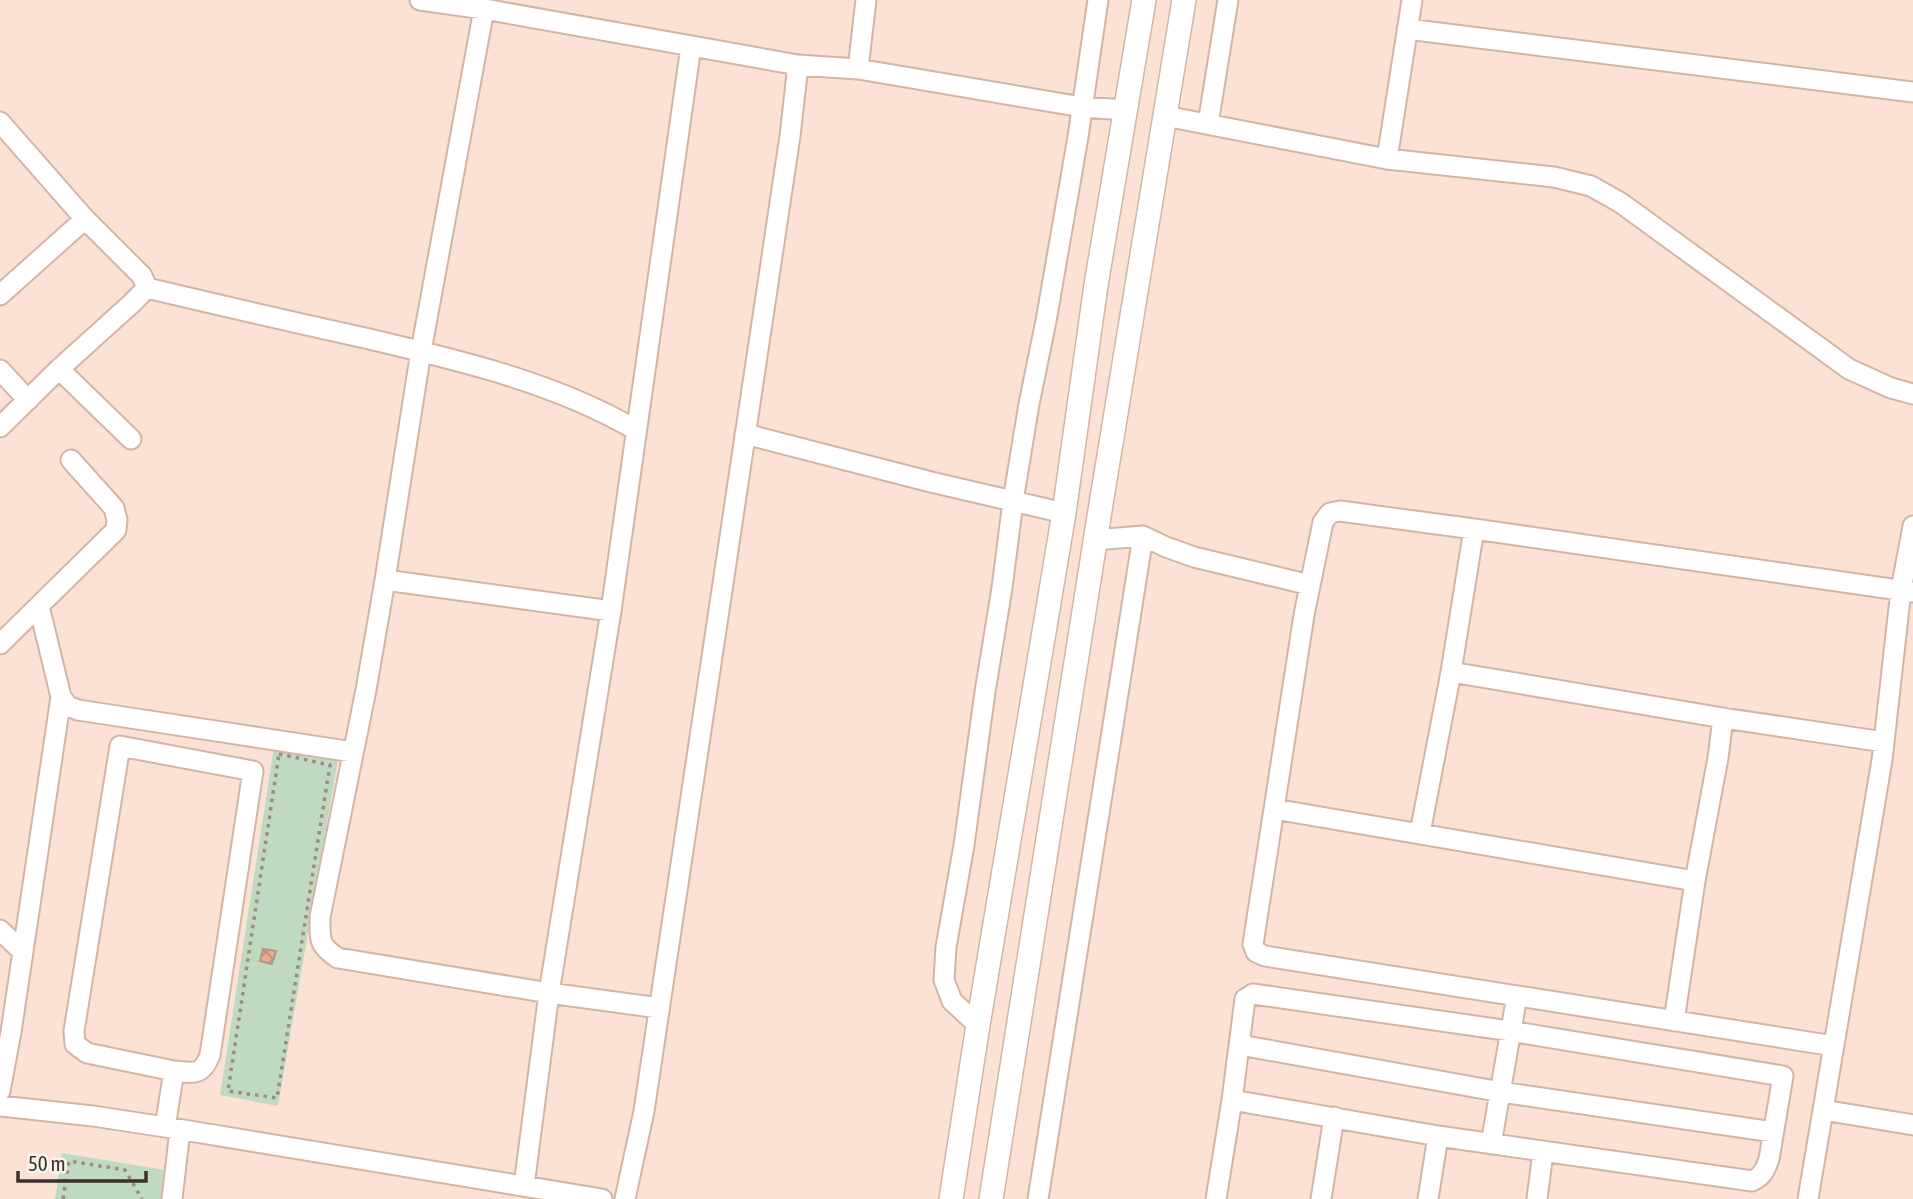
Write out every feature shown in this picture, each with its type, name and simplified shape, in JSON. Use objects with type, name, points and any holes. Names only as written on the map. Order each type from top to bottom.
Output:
[{"type":"main road","points":[[951,1199],[1065,513],[1096,285],[1144,0]]},
{"type":"main road","points":[[990,1199],[1184,0]]},
{"type":"main road","points":[[1126,110],[1165,116]]},
{"type":"street","points":[[420,0],[799,65],[858,69],[1082,107],[1126,110]]},
{"type":"street","points":[[858,69],[866,0]]},
{"type":"street","points":[[978,1025],[953,1001],[944,980],[946,947],[964,845],[1013,501],[1046,321],[1098,0]]},
{"type":"street","points":[[1208,124],[1228,0]]},
{"type":"street","points":[[1387,159],[1412,0]]},
{"type":"street","points":[[484,9],[421,351],[385,580],[354,752],[320,917],[320,941],[326,950],[338,958],[659,1008]]},
{"type":"street","points":[[1407,29],[1913,92]]},
{"type":"street","points":[[524,1186],[550,993],[611,611],[691,47]]},
{"type":"street","points":[[625,1199],[644,1111],[799,65]]},
{"type":"street","points":[[1165,116],[1387,159],[1554,177],[1591,186],[1621,203],[1849,369],[1891,388],[1913,394]]},
{"type":"street","points":[[0,122],[85,219],[142,276],[147,288]]},
{"type":"street","points":[[0,295],[85,219]]},
{"type":"street","points":[[147,288],[481,367],[571,397],[636,430]]},
{"type":"street","points":[[0,427],[147,288]]},
{"type":"street","points":[[59,369],[131,439]]},
{"type":"street","points":[[0,370],[28,400]]},
{"type":"street","points":[[744,434],[1065,513]]},
{"type":"street","points":[[0,644],[116,530],[114,508],[71,460]]},
{"type":"street","points":[[1834,1046],[1265,957],[1256,952],[1253,944],[1273,809],[1310,584],[1323,522],[1329,513],[1340,511],[1474,529],[1907,591]]},
{"type":"street","points":[[1808,1199],[1884,742],[1907,591],[1913,526]]},
{"type":"street","points":[[1420,833],[1451,671],[1474,529]]},
{"type":"street","points":[[1095,540],[1143,536],[1194,557],[1310,584]]},
{"type":"street","points":[[1038,1199],[1143,536]]},
{"type":"street","points":[[385,580],[611,611]]},
{"type":"street","points":[[0,1086],[61,697],[38,606]]},
{"type":"street","points":[[1451,671],[1723,718],[1884,742]]},
{"type":"street","points":[[61,697],[68,705],[78,710],[354,752]]},
{"type":"street","points":[[1674,1021],[1723,718]]},
{"type":"street","points":[[120,746],[253,771],[210,1055],[206,1067],[195,1073],[174,1071],[87,1054],[75,1044],[74,1031],[120,746]]},
{"type":"street","points":[[1273,809],[1695,881]]},
{"type":"street","points":[[0,930],[23,951]]},
{"type":"street","points":[[1216,1199],[1240,1045],[1242,1008],[1245,999],[1253,994],[1510,1031],[1783,1076],[1765,1171],[1752,1181],[1438,1136],[1232,1100]]},
{"type":"street","points":[[1491,1144],[1517,996]]},
{"type":"street","points":[[1240,1045],[1501,1092],[1773,1132]]},
{"type":"street","points":[[172,1199],[174,1071]]},
{"type":"street","points":[[0,1106],[93,1116],[602,1199]]},
{"type":"street","points":[[1823,1110],[1913,1125]]},
{"type":"street","points":[[1321,1199],[1334,1117]]},
{"type":"street","points":[[1428,1199],[1438,1136]]},
{"type":"street","points":[[1537,1199],[1544,1152]]},
{"type":"path","points":[[279,754],[330,765],[277,1098],[228,1091],[279,754]]},
{"type":"path","points":[[63,1199],[69,1161],[125,1170],[142,1199]]},
{"type":"green space","points":[[274,747],[338,760],[278,1106],[220,1095]]},
{"type":"green space","points":[[62,1153],[165,1170],[161,1199],[55,1199]]},
{"type":"building","points":[[263,949],[276,951],[272,964],[260,961]]}]
